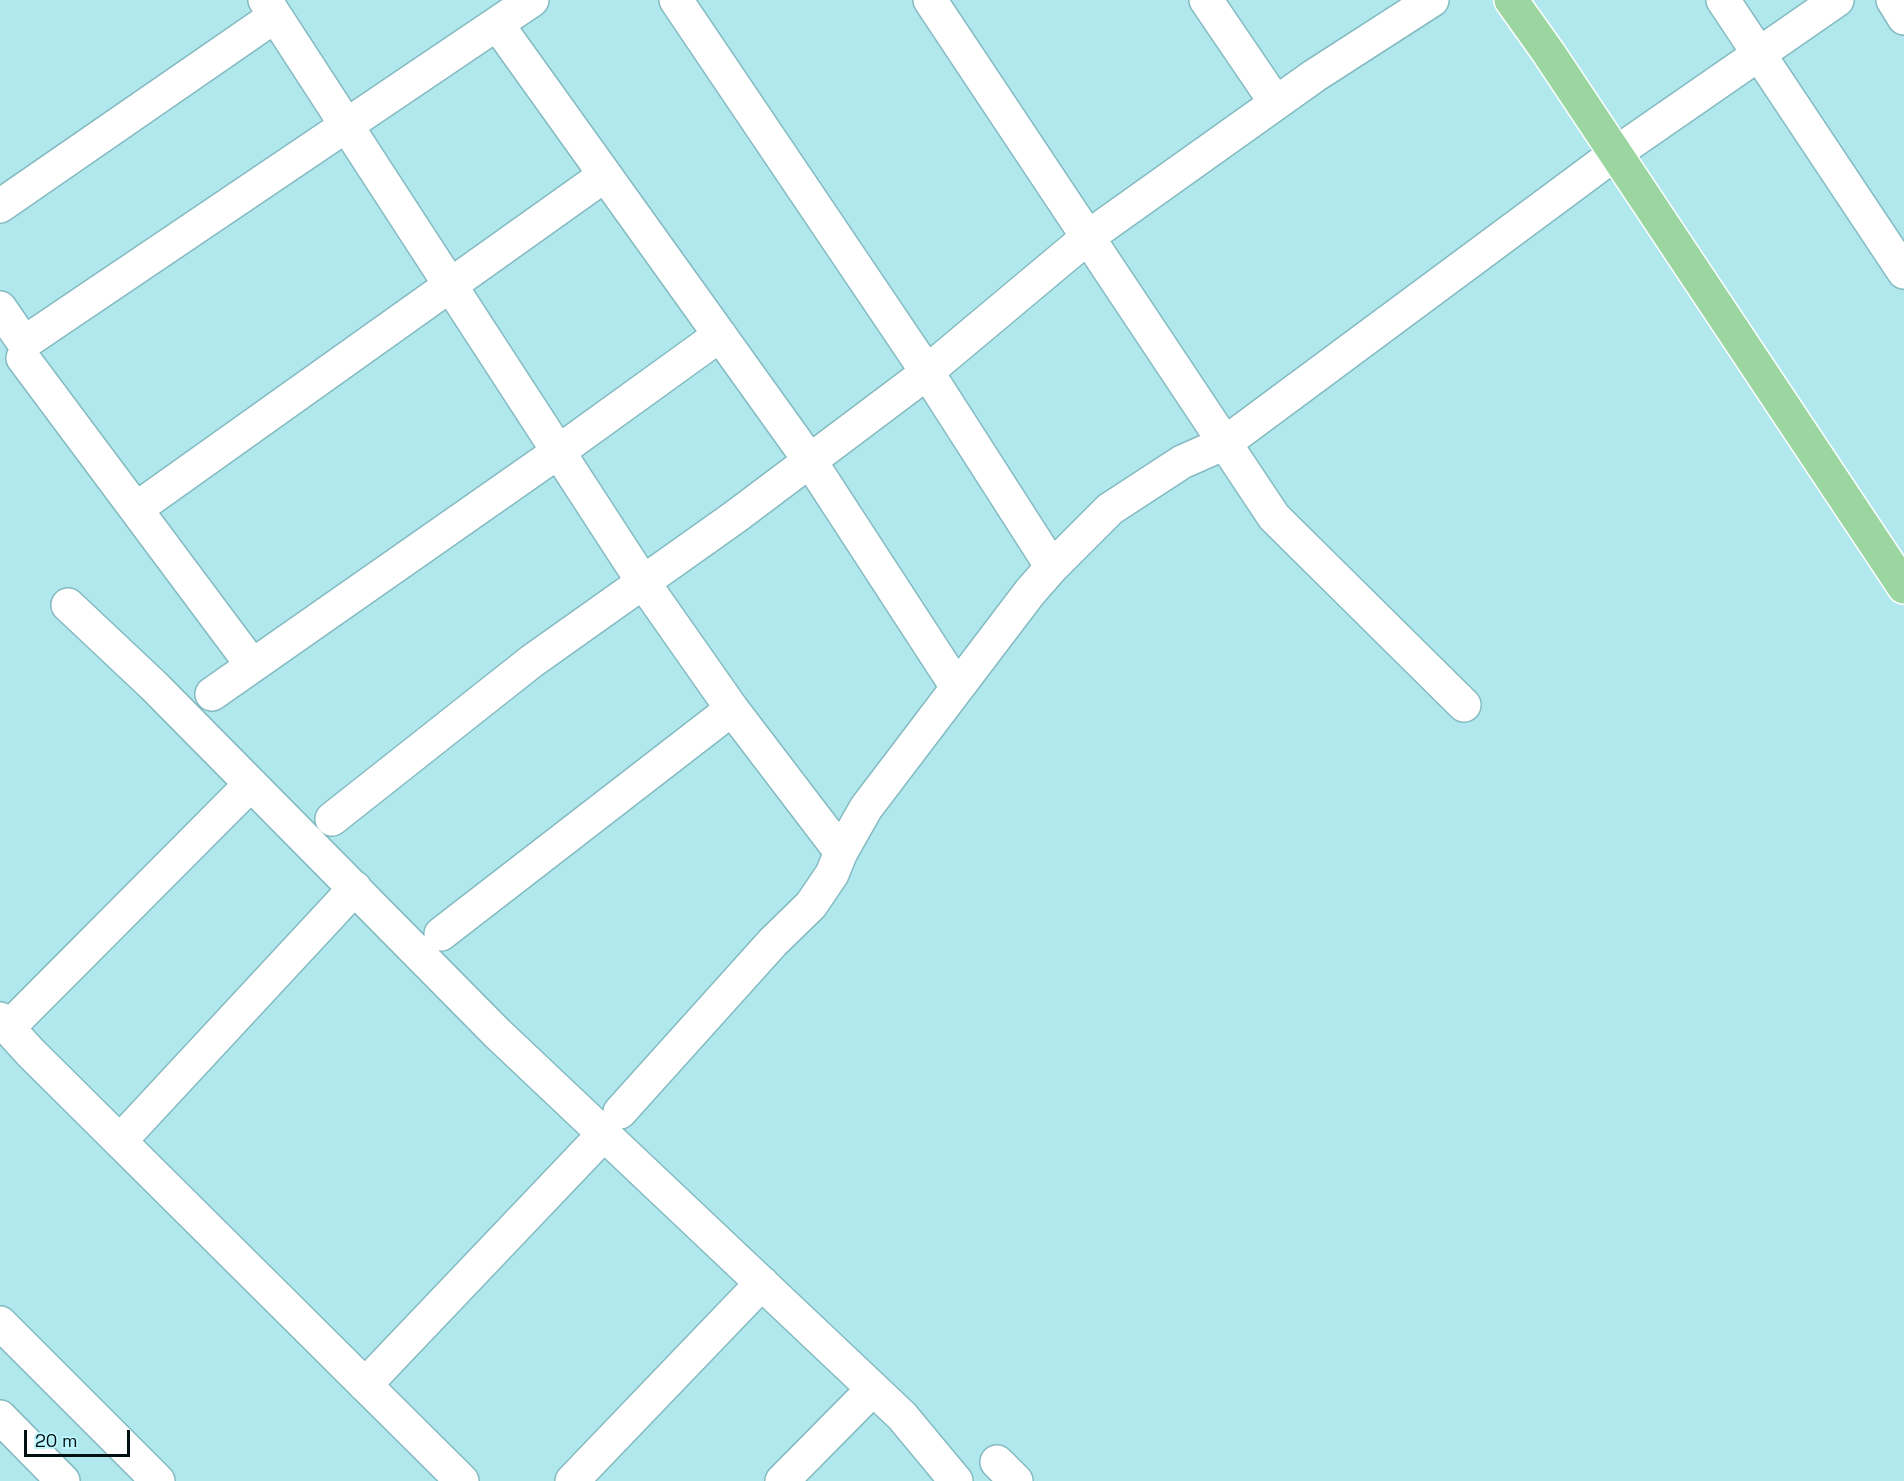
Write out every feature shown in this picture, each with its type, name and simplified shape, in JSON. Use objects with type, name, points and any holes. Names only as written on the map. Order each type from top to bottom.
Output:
[{"type":"main road","points":[[1511,0],[1616,153],[1904,587]]},
{"type":"street","points":[[0,308],[24,343],[532,0]]},
{"type":"street","points":[[676,0],[927,372],[1052,567]]},
{"type":"street","points":[[930,0],[1274,517],[1464,705]]},
{"type":"street","points":[[1206,0],[1276,103]]},
{"type":"street","points":[[332,819],[532,661],[810,461],[927,372],[1088,237],[1276,103],[1432,0]]},
{"type":"street","points":[[1723,0],[1904,272]]},
{"type":"street","points":[[365,1385],[612,1123],[773,942],[812,905],[832,874],[841,852],[866,808],[957,687],[1030,592],[1110,509],[1182,462],[1225,442],[1616,153],[1837,0]]},
{"type":"street","points":[[1893,0],[1904,18]]},
{"type":"street","points":[[0,206],[270,8],[643,582],[732,709],[841,852]]},
{"type":"street","points":[[497,24],[810,461],[957,687]]},
{"type":"street","points":[[136,509],[605,175]]},
{"type":"street","points":[[212,694],[558,452],[720,335]]},
{"type":"street","points":[[23,358],[252,665]]},
{"type":"street","points":[[68,605],[154,686],[497,1033],[612,1123],[762,1283],[902,1416],[957,1481]]},
{"type":"street","points":[[441,934],[732,709]]},
{"type":"street","points":[[251,784],[4,1024],[462,1481]]},
{"type":"street","points":[[120,1141],[355,888]]},
{"type":"street","points":[[572,1481],[762,1283]]},
{"type":"street","points":[[0,1323],[158,1481]]},
{"type":"street","points":[[782,1481],[873,1389]]},
{"type":"street","points":[[0,1417],[63,1481]]}]
